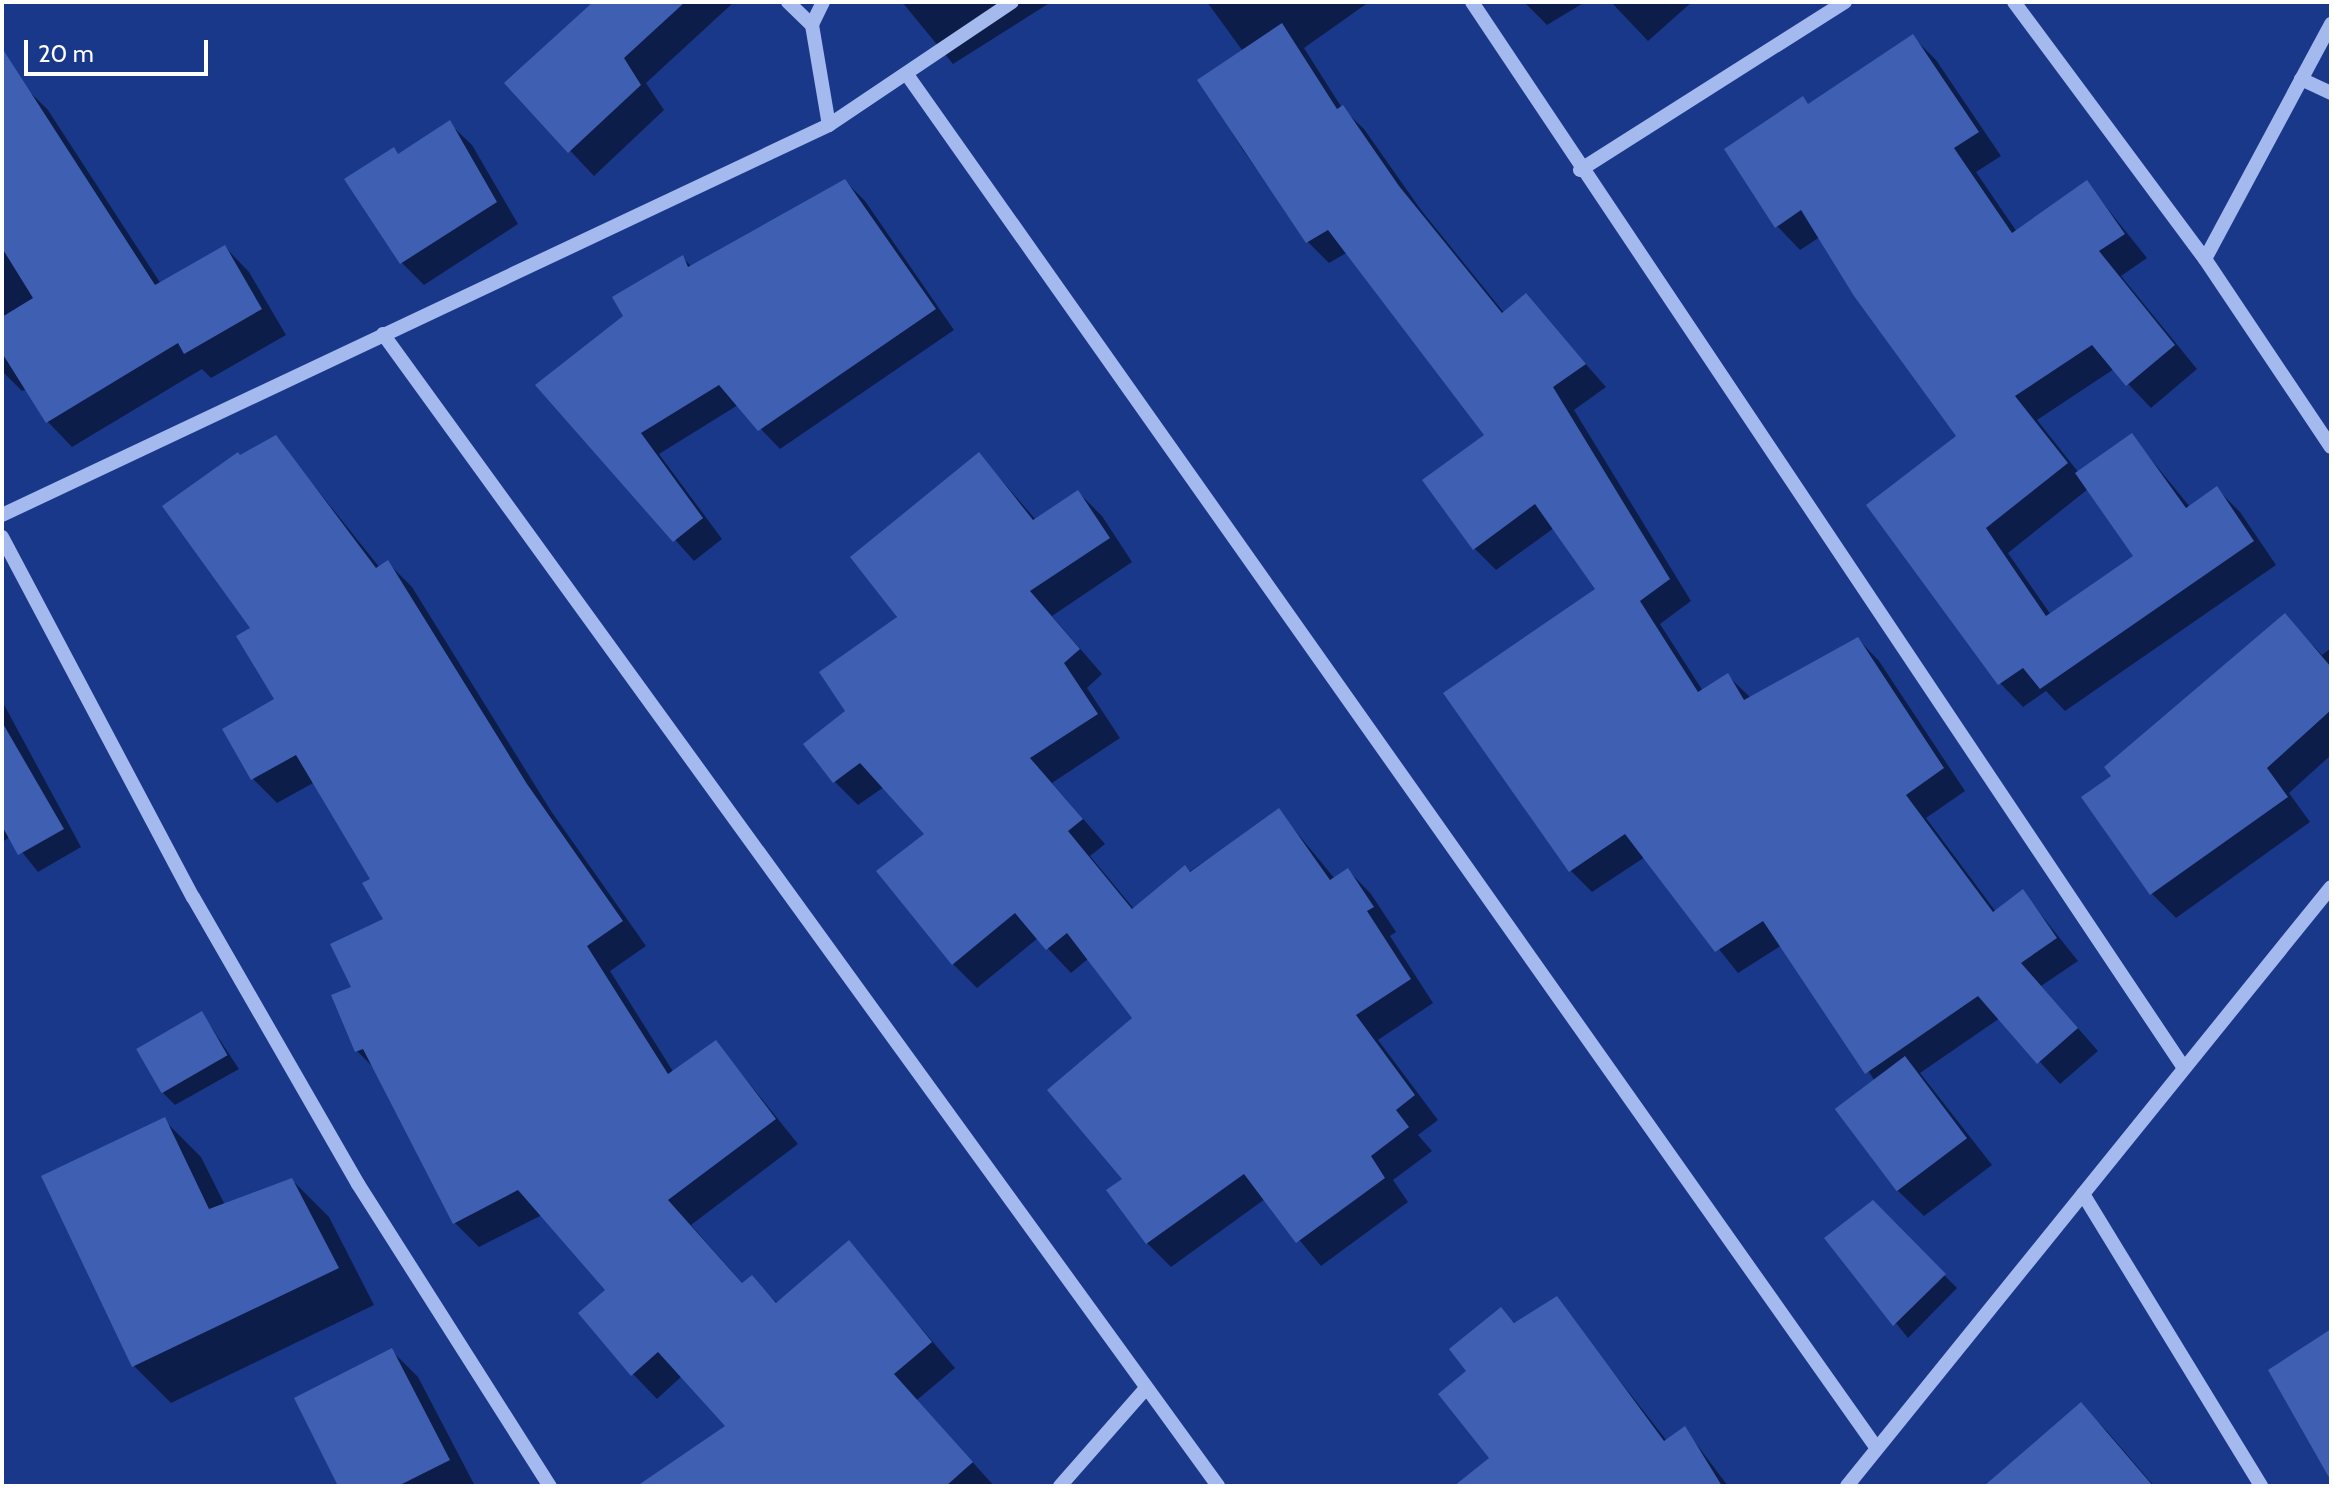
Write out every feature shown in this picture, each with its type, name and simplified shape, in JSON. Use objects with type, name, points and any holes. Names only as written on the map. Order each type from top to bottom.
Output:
[{"type":"street","points":[[788,2],[812,25]]},
{"type":"street","points":[[823,2],[812,25],[829,125]]},
{"type":"street","points":[[2,515],[829,125],[908,76],[1012,2]]},
{"type":"street","points":[[1472,2],[1580,170],[2184,1068]]},
{"type":"street","points":[[1580,170],[1845,2]]},
{"type":"street","points":[[2014,2],[2205,259],[2331,447]]},
{"type":"street","points":[[2205,259],[2331,24]]},
{"type":"street","points":[[908,76],[1876,1447]]},
{"type":"street","points":[[2301,79],[2331,93]]},
{"type":"street","points":[[383,334],[1218,1486]]},
{"type":"street","points":[[2,537],[193,897],[358,1184],[550,1486]]},
{"type":"street","points":[[1847,1486],[2331,887]]},
{"type":"street","points":[[2083,1194],[2261,1486]]},
{"type":"street","points":[[1060,1486],[1146,1388]]},
{"type":"building","points":[[593,2],[685,2],[624,58],[641,85],[568,153],[504,83]]},
{"type":"building","points":[[1282,23],[1337,109],[1343,105],[1399,186],[1502,313],[1526,293],[1586,364],[1553,387],[1670,579],[1640,601],[1698,692],[1728,673],[1744,700],[1858,637],[1944,768],[1906,795],[1993,912],[2023,889],[2057,938],[2021,963],[2078,1028],[2037,1064],[1978,996],[1865,1074],[1763,921],[1715,952],[1625,834],[1569,872],[1443,693],[1595,589],[1535,504],[1473,550],[1422,480],[1484,435],[1328,230],[1306,243],[1197,80]]},
{"type":"building","points":[[1913,34],[1979,132],[1954,148],[2012,233],[2087,180],[2125,234],[2099,251],[2175,345],[2126,386],[2092,345],[2015,396],[2068,463],[1986,528],[2046,616],[2133,556],[2075,473],[2132,433],[2186,508],[2217,486],[2254,541],[2040,689],[2023,668],[1998,685],[1866,505],[1956,436],[1854,296],[1801,210],[1775,228],[1724,149],[1803,96],[1808,104]]},
{"type":"building","points":[[2,48],[155,285],[225,245],[262,309],[184,354],[178,343],[46,423],[2,353],[2,317],[33,298],[2,248]]},
{"type":"building","points":[[450,120],[497,202],[400,264],[344,179],[394,147],[398,154]]},
{"type":"building","points":[[845,179],[936,309],[758,431],[719,385],[641,433],[703,518],[673,542],[535,385],[623,316],[612,297],[683,255],[688,267]]},
{"type":"building","points":[[276,435],[376,568],[388,560],[527,784],[623,921],[587,946],[668,1074],[716,1040],[776,1119],[668,1200],[742,1283],[752,1275],[776,1303],[849,1240],[932,1342],[894,1374],[973,1462],[946,1486],[637,1486],[725,1426],[658,1352],[631,1376],[578,1313],[605,1290],[518,1190],[453,1224],[363,1049],[355,1052],[331,995],[351,987],[330,944],[383,919],[362,883],[370,879],[296,755],[251,780],[222,729],[274,699],[236,636],[250,628],[162,506],[238,452],[240,455]]},
{"type":"building","points":[[979,452],[1033,520],[1078,490],[1110,538],[1030,591],[1080,649],[1064,663],[1098,714],[1030,758],[1083,819],[1068,831],[1132,909],[1185,865],[1190,872],[1279,808],[1330,880],[1348,868],[1374,907],[1367,911],[1411,979],[1356,1015],[1415,1095],[1396,1110],[1409,1127],[1371,1156],[1385,1178],[1296,1243],[1244,1174],[1146,1244],[1106,1190],[1122,1179],[1047,1090],[1132,1018],[1067,933],[1046,950],[1015,913],[952,965],[876,871],[924,834],[860,763],[833,783],[803,744],[845,711],[819,672],[897,617],[850,557]]},
{"type":"building","points":[[2285,613],[2331,667],[2331,710],[2267,768],[2288,797],[2150,895],[2081,797],[2111,776],[2104,767]]},
{"type":"building","points":[[2,722],[64,829],[18,855],[2,826]]},
{"type":"building","points":[[202,1011],[228,1055],[162,1093],[136,1049]]},
{"type":"building","points":[[1905,1056],[1967,1138],[1897,1191],[1835,1109]]},
{"type":"building","points":[[165,1117],[209,1209],[292,1178],[339,1268],[132,1367],[41,1176]]},
{"type":"building","points":[[1873,1200],[1946,1274],[1893,1326],[1824,1238]]},
{"type":"building","points":[[1557,1296],[1664,1441],[1685,1426],[1722,1486],[1454,1486],[1489,1458],[1438,1394],[1466,1371],[1449,1349],[1501,1307],[1514,1323]]},
{"type":"building","points":[[2331,1329],[2331,1481],[2268,1370]]},
{"type":"building","points":[[392,1348],[450,1460],[398,1486],[338,1486],[294,1398]]},
{"type":"building","points":[[2081,1402],[2153,1486],[1984,1486]]}]
